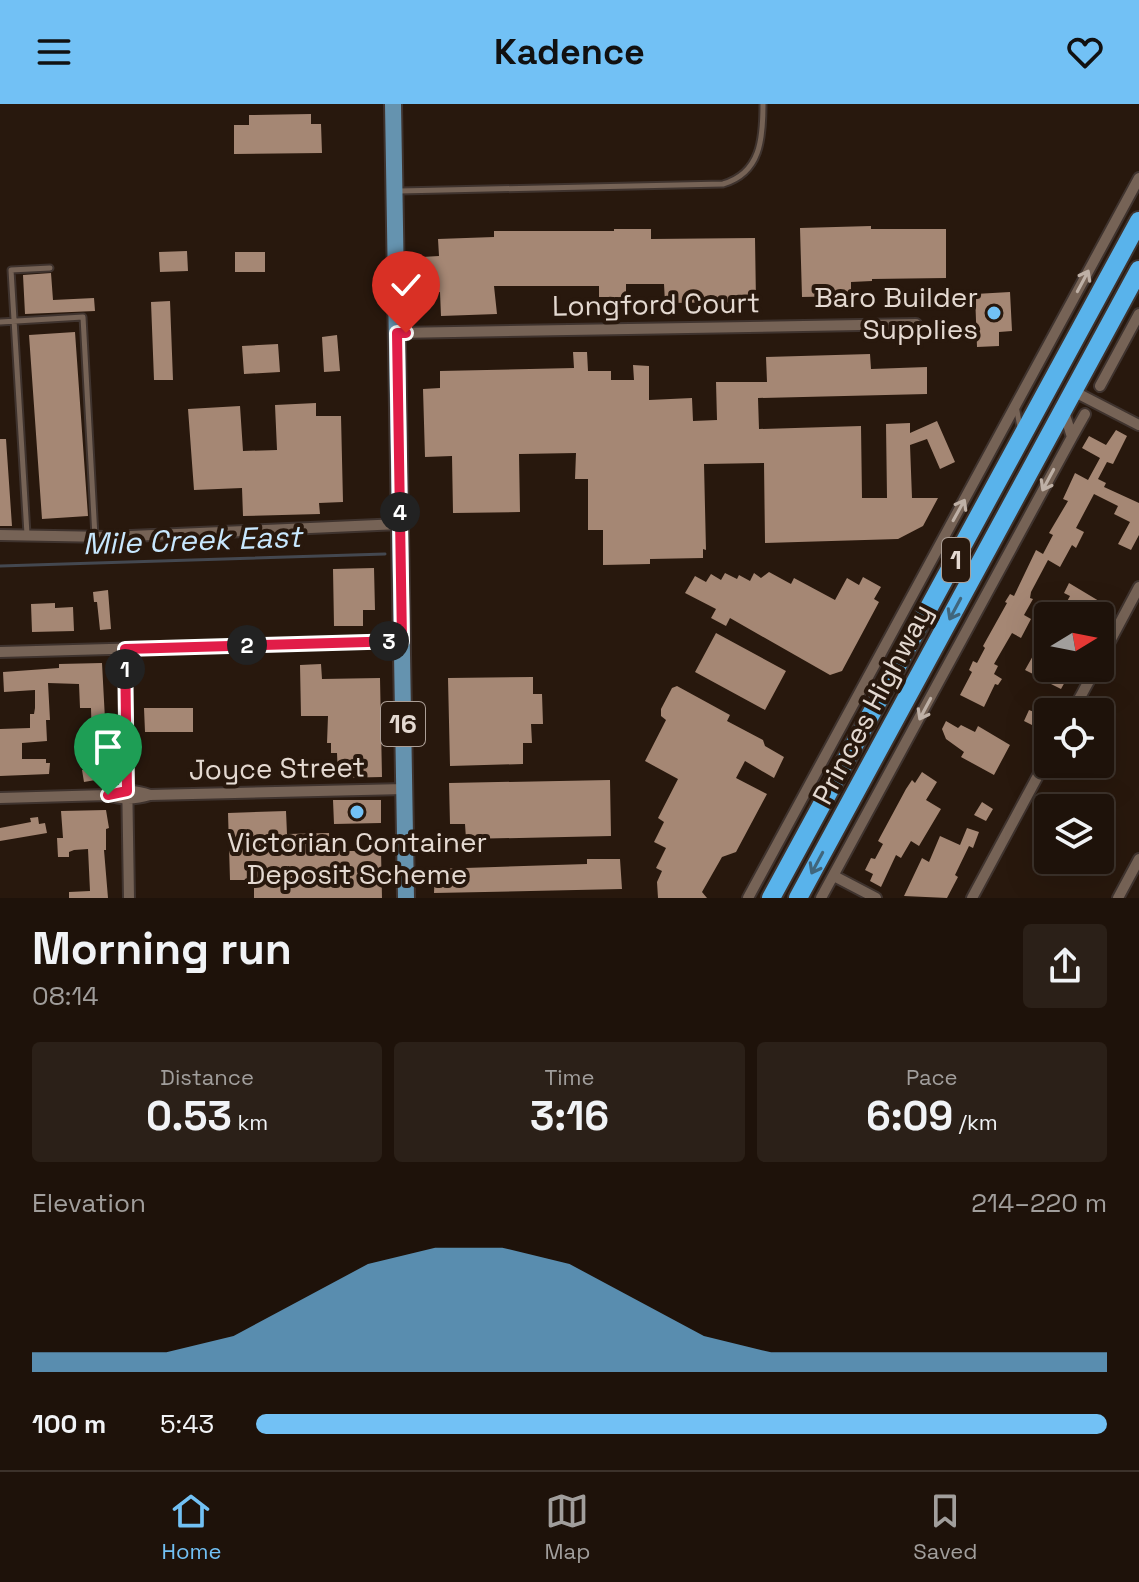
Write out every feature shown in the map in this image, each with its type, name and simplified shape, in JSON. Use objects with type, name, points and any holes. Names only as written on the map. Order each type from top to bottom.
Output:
[{"type":"highway","name":"Princes Highway","points":[[771,898],[1138,223]]},
{"type":"highway","name":"Princes Highway","points":[[798,898],[1139,270]]},
{"type":"highway","points":[[1044,398],[1067,403]]},
{"type":"main road","name":"16","points":[[393,104],[406,898]]},
{"type":"street","name":"Princes Highway","points":[[748,898],[1139,178]]},
{"type":"street","name":"Princes Highway","points":[[1119,215],[1138,223]]},
{"type":"street","points":[[1100,386],[1139,314]]},
{"type":"street","name":"Longford Court","points":[[397,333],[916,324]]},
{"type":"street","points":[[1087,367],[1115,358]]},
{"type":"street","points":[[1026,388],[1044,398]]},
{"type":"street","points":[[1072,437],[1067,403],[1139,425]]},
{"type":"street","name":"Princes Highway","points":[[821,898],[1085,414]]},
{"type":"street","points":[[0,535],[95,537],[400,524]]},
{"type":"street","name":"Princes Highway","points":[[923,576],[942,585]]},
{"type":"street","points":[[1114,634],[1139,587]]},
{"type":"street","points":[[0,652],[402,641]]},
{"type":"street","points":[[125,649],[129,898]]},
{"type":"street","name":"Princes Highway","points":[[828,750],[846,761]]},
{"type":"street","points":[[972,898],[1037,778]]},
{"type":"street","name":"Joyce Street","points":[[0,798],[108,795],[139,791],[150,795],[405,789]]},
{"type":"street","points":[[783,834],[800,845]]},
{"type":"street","points":[[1118,898],[1139,859]]},
{"type":"street","points":[[834,876],[876,898]]},
{"type":"lane","points":[[394,191],[723,184],[744,173],[757,158],[762,144],[763,104]]},
{"type":"lane","points":[[27,535],[11,270],[50,268]]},
{"type":"lane","points":[[0,322],[83,317],[95,537]]},
{"type":"lane","points":[[1016,406],[1020,423],[1018,444]]},
{"type":"building","points":[[311,114],[311,124],[321,124],[322,153],[234,154],[234,125],[249,125],[249,115]]},
{"type":"building","points":[[871,226],[871,229],[946,229],[946,278],[872,279],[851,282],[851,296],[802,297],[800,228]]},
{"type":"building","points":[[651,229],[651,239],[755,238],[756,302],[665,303],[664,284],[626,284],[626,302],[614,302],[614,297],[599,297],[599,286],[494,286],[497,314],[441,316],[440,292],[423,293],[422,257],[439,256],[438,239],[494,237],[494,231]]},
{"type":"building","points":[[187,251],[188,271],[160,272],[159,252]]},
{"type":"building","points":[[235,252],[265,252],[265,272],[235,272]]},
{"type":"building","points":[[51,273],[53,300],[94,298],[95,311],[25,314],[23,275]]},
{"type":"building","name":"Baro Builder Supplies","points":[[1010,292],[1012,331],[999,332],[999,346],[977,347],[975,294]]},
{"type":"building","points":[[170,301],[173,380],[154,380],[151,302]]},
{"type":"building","points":[[75,332],[88,516],[42,519],[29,335]]},
{"type":"building","points":[[337,335],[340,371],[324,372],[322,337]]},
{"type":"building","points":[[278,344],[280,372],[244,374],[242,346]]},
{"type":"building","points":[[573,352],[587,352],[588,371],[611,371],[611,380],[634,380],[633,365],[649,366],[649,400],[692,398],[693,421],[717,420],[716,382],[767,382],[766,357],[870,354],[871,369],[927,367],[927,394],[758,398],[759,429],[861,426],[862,498],[887,498],[886,424],[910,423],[910,433],[937,421],[955,462],[940,469],[927,439],[910,445],[912,498],[938,498],[923,526],[898,539],[765,543],[764,463],[704,464],[706,550],[703,549],[703,558],[650,559],[650,564],[603,565],[603,530],[588,530],[588,479],[575,479],[576,453],[519,454],[520,512],[453,513],[452,456],[425,457],[423,389],[440,388],[440,371],[574,368]]},
{"type":"building","points":[[316,403],[316,416],[341,416],[343,502],[319,503],[320,514],[243,516],[242,488],[194,490],[188,409],[240,406],[243,451],[277,450],[275,405]]},
{"type":"building","points":[[1116,430],[1127,436],[1113,464],[1107,462],[1098,479],[1106,483],[1104,487],[1139,503],[1139,535],[1131,550],[1118,544],[1130,522],[1114,514],[1118,506],[1094,494],[1076,528],[1084,532],[1076,548],[1072,545],[1060,567],[1048,560],[1031,592],[1030,598],[1033,599],[1024,615],[1031,619],[1021,638],[1012,633],[994,664],[998,666],[994,674],[1002,679],[998,685],[995,684],[984,707],[960,695],[972,672],[969,670],[973,661],[977,663],[1005,602],[1010,594],[1014,596],[1036,550],[1043,554],[1053,535],[1049,533],[1068,501],[1063,499],[1075,473],[1088,480],[1100,458],[1082,448],[1089,436],[1106,445]]},
{"type":"building","points":[[0,439],[6,439],[12,526],[0,526]]},
{"type":"building","points":[[374,568],[375,610],[363,610],[363,626],[334,626],[333,569]]},
{"type":"building","points":[[769,572],[791,584],[794,578],[835,600],[847,578],[859,585],[863,577],[881,587],[874,599],[879,602],[842,671],[830,675],[730,618],[726,626],[711,618],[716,609],[685,593],[695,576],[706,582],[711,574],[721,580],[725,573],[750,581],[754,573],[761,578]]},
{"type":"building","points":[[1069,583],[1101,602],[1067,602],[1070,596],[1064,593]]},
{"type":"building","points":[[108,590],[111,629],[100,630],[93,592]]},
{"type":"building","points":[[55,603],[55,608],[73,607],[74,631],[32,632],[31,604]]},
{"type":"building","points":[[716,633],[786,671],[765,710],[695,672]]},
{"type":"building","points":[[1034,654],[1034,674],[1025,670]]},
{"type":"building","points":[[102,663],[107,778],[84,782],[82,770],[88,769],[86,744],[92,744],[91,708],[80,708],[79,684],[48,683],[50,720],[46,720],[47,741],[22,743],[22,759],[46,759],[46,763],[50,763],[49,774],[0,776],[0,729],[30,728],[30,714],[34,714],[35,708],[35,690],[4,692],[3,672],[59,668],[59,664]]},
{"type":"building","points":[[321,664],[322,679],[380,678],[382,777],[338,778],[337,753],[331,753],[331,743],[327,743],[328,716],[301,716],[300,665]]},
{"type":"building","points":[[533,677],[533,694],[542,694],[543,724],[531,724],[532,743],[523,743],[523,764],[450,766],[448,678]]},
{"type":"building","points":[[1049,682],[1065,682],[1061,689]]},
{"type":"building","points":[[677,686],[730,715],[727,721],[763,740],[765,746],[784,757],[774,778],[745,761],[736,778],[767,794],[736,852],[722,857],[702,892],[707,898],[658,898],[657,882],[662,871],[656,868],[666,848],[654,842],[664,822],[658,818],[678,779],[645,761],[666,720],[661,716],[661,709],[672,688]]},
{"type":"building","points":[[144,708],[193,708],[193,732],[145,732]]},
{"type":"building","points":[[1029,710],[1034,712],[1034,726],[1024,721]]},
{"type":"building","points":[[946,721],[975,732],[978,726],[1010,745],[994,775],[961,757],[964,752],[946,739],[942,729]]},
{"type":"building","points":[[922,772],[937,782],[926,800],[941,809],[919,846],[911,841],[901,858],[896,855],[881,887],[870,881],[873,874],[865,870],[883,844],[878,841],[906,789],[912,780],[915,783]]},
{"type":"building","points":[[610,780],[611,836],[466,839],[465,824],[450,824],[449,783]]},
{"type":"building","name":"Victorian Container Deposit Scheme","points":[[333,800],[381,800],[381,823],[334,824]]},
{"type":"building","points":[[982,802],[993,809],[986,821],[974,815]]},
{"type":"building","points":[[106,810],[109,828],[106,829],[104,850],[108,898],[69,898],[69,892],[90,891],[88,849],[69,852],[69,857],[58,857],[57,838],[63,838],[61,811]]},
{"type":"building","points":[[286,811],[287,834],[329,833],[330,851],[381,851],[382,898],[254,898],[254,880],[230,880],[228,813]]},
{"type":"building","points":[[38,817],[39,824],[45,823],[47,833],[0,841],[0,828],[31,822],[30,818]]},
{"type":"building","points":[[967,828],[979,832],[973,848],[969,846],[947,898],[904,896],[922,858],[929,862],[940,836],[960,845]]},
{"type":"building","points":[[587,859],[620,859],[622,889],[434,893],[435,869],[587,864]]},
{"type":"waterway","name":"Mile Creek East","points":[[0,566],[385,554]]},
{"type":"place","name":"Baro Builder Supplies","points":[[994,313]]},
{"type":"place","name":"Victorian Container Deposit Scheme","points":[[357,812]]},
{"type":"route","points":[[108,795],[127,791],[125,649],[402,641],[397,333],[406,333]]}]
